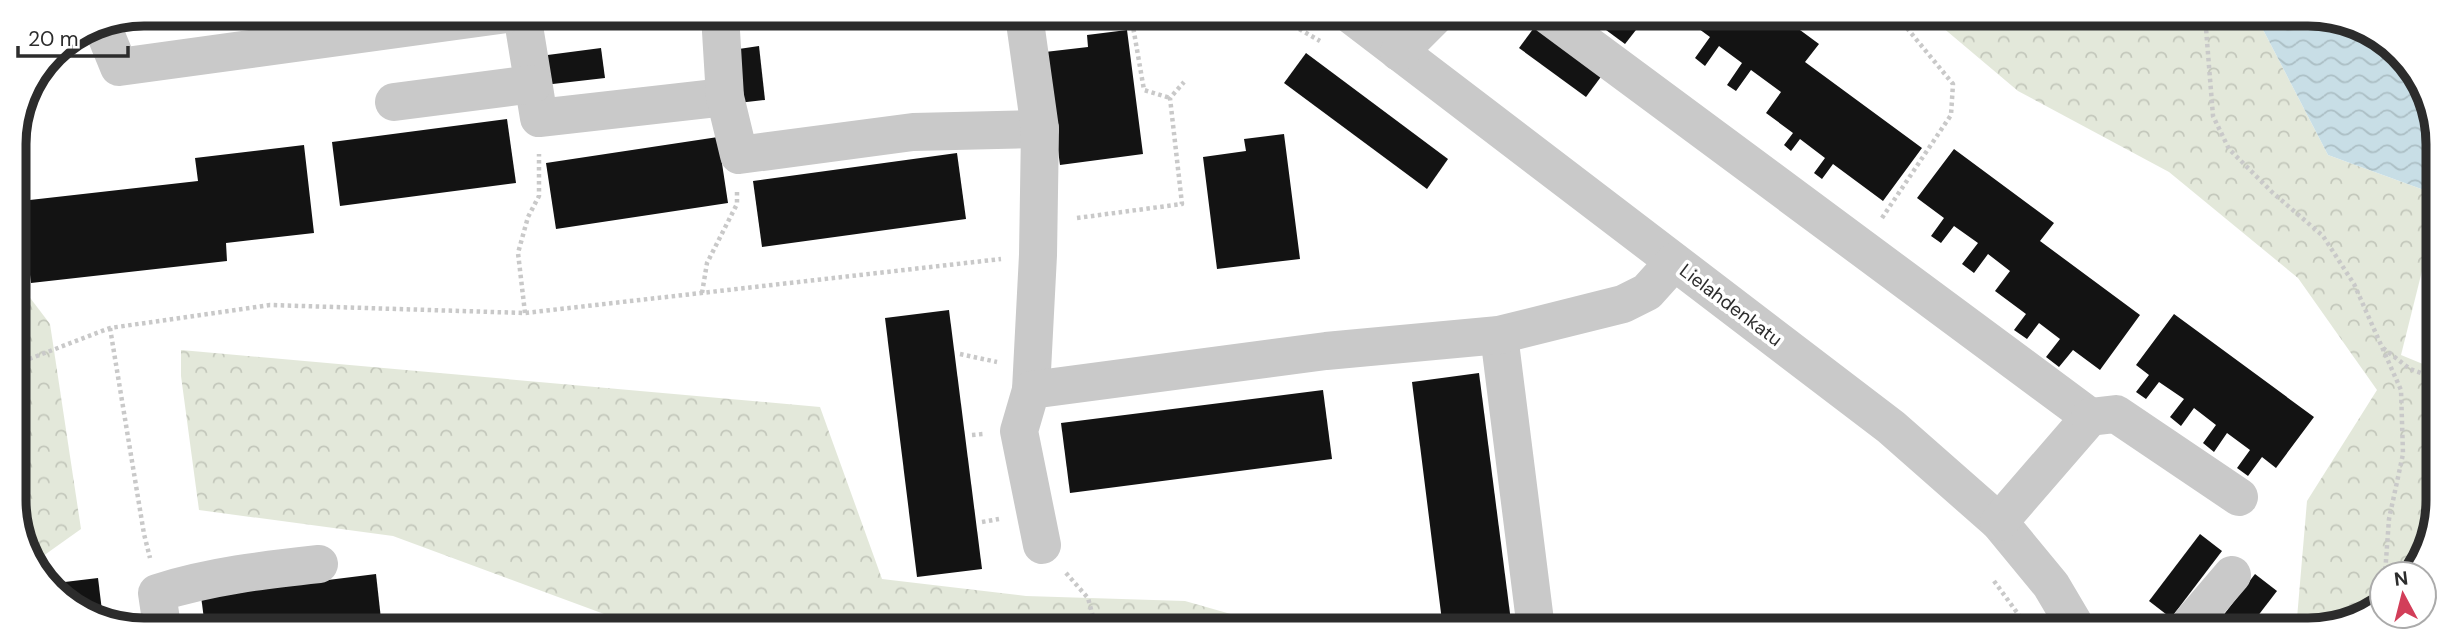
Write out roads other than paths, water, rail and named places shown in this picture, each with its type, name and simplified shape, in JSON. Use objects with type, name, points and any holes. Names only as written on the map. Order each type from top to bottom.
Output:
[{"type":"street","points":[[524,26],[536,101]]},
{"type":"street","points":[[721,26],[725,97],[738,155],[913,132],[1040,129]]},
{"type":"street","points":[[1026,26],[1040,129],[1031,390],[1019,432],[1042,545]]},
{"type":"street","name":"Lielahdenkatu","points":[[1365,26],[1891,427],[1999,522],[2051,585],[2070,617]]},
{"type":"street","points":[[1399,52],[1425,26]]},
{"type":"street","points":[[1562,26],[2090,417]]},
{"type":"street","points":[[105,33],[119,67],[315,27]]},
{"type":"street","points":[[394,102],[725,97]]},
{"type":"street","points":[[1031,390],[1326,351],[1500,335],[1623,304],[1647,292],[1674,262]]},
{"type":"street","points":[[1500,335],[1535,617]]},
{"type":"street","points":[[1999,522],[2090,417],[2116,414],[2239,497]]},
{"type":"street","points":[[160,610],[203,579],[238,572],[319,564]]},
{"type":"street","points":[[2196,617],[2232,575]]},
{"type":"water","points":[[2261,26],[2307,26],[2353,35],[2367,42],[2391,61],[2410,85],[2423,121],[2426,191],[2328,155]]}]
